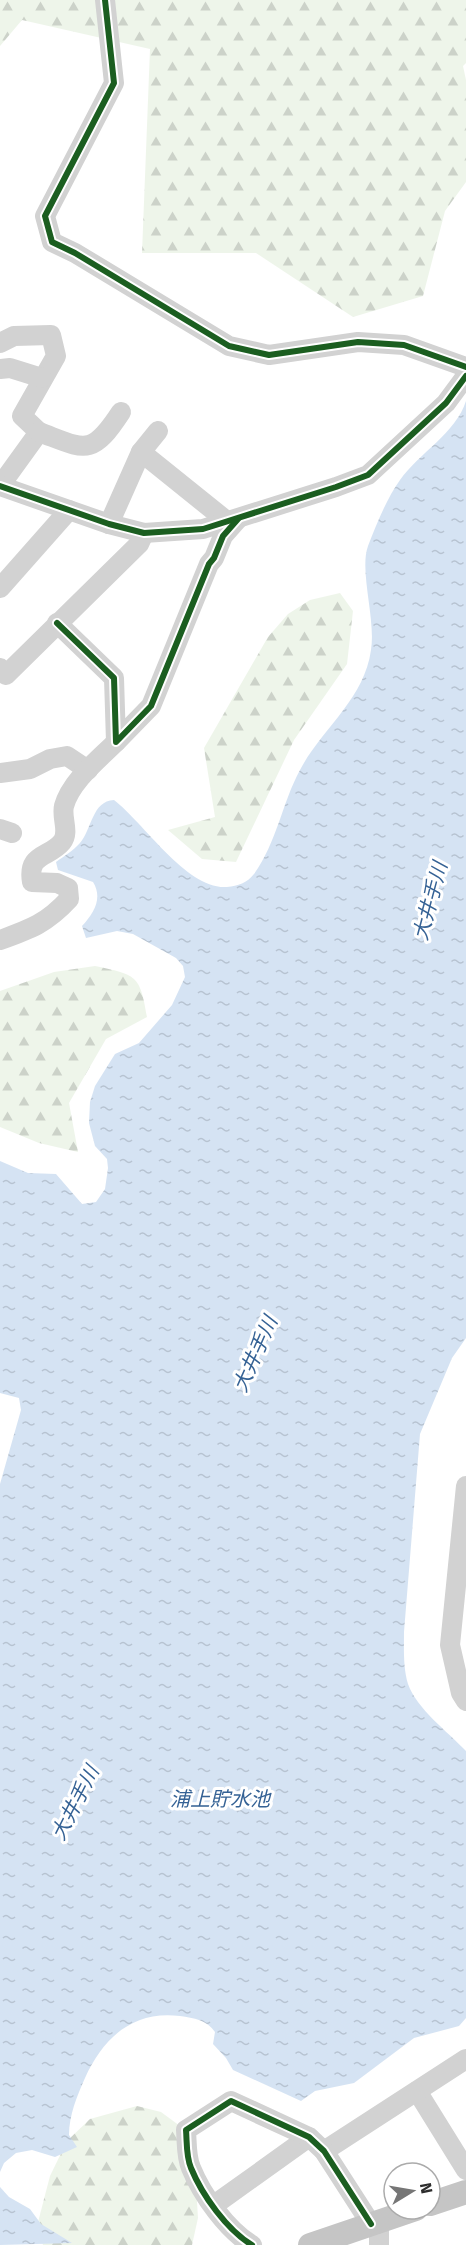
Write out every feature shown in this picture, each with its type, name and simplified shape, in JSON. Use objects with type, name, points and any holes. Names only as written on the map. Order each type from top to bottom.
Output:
[{"type":"main road","points":[[442,2200],[466,2192]]},
{"type":"main road","points":[[310,2245],[376,2230],[393,2221]]},
{"type":"street","points":[[105,0],[114,83],[45,216],[52,242],[75,253],[229,346],[269,355],[358,342],[404,345],[466,368]]},
{"type":"street","points":[[0,343],[14,336],[51,335],[56,356],[22,416],[39,432],[80,448],[89,446],[109,432],[121,412]]},
{"type":"street","points":[[0,369],[10,368],[42,378]]},
{"type":"street","points":[[39,432],[0,486],[109,524],[144,533],[187,531],[233,520],[368,475],[446,403],[466,376]]},
{"type":"street","points":[[109,524],[141,452],[158,431]]},
{"type":"street","points":[[141,452],[233,520]]},
{"type":"street","points":[[0,588],[69,510]]},
{"type":"street","points":[[0,939],[34,928],[52,917],[69,899],[68,888],[57,883],[32,882],[30,872],[37,858],[62,843],[65,834],[63,807],[73,788],[151,706],[209,564],[233,520]]},
{"type":"street","points":[[0,668],[6,675],[139,544],[144,533]]},
{"type":"street","points":[[57,623],[114,678],[116,742]]},
{"type":"street","points":[[0,773],[30,769],[50,759],[67,756],[88,770]]},
{"type":"street","points":[[466,1486],[450,1645],[461,1693],[466,1701]]},
{"type":"street","points":[[324,2151],[466,2059]]},
{"type":"street","points":[[417,2091],[466,2170]]},
{"type":"street","points":[[252,2245],[241,2238],[222,2219],[190,2167],[186,2130],[231,2101],[309,2137],[324,2151],[376,2230]]},
{"type":"street","points":[[214,2205],[309,2137]]},
{"type":"green space","points":[[0,0],[466,0],[466,63],[463,66],[466,80],[466,182],[445,211],[423,296],[353,317],[256,253],[142,253],[150,49],[22,20],[0,46]]},
{"type":"green space","points":[[340,593],[353,611],[347,664],[294,740],[236,862],[202,859],[168,830],[215,817],[204,748],[268,637],[288,614],[310,600]]},
{"type":"green space","points":[[95,966],[128,975],[134,979],[142,992],[147,1017],[106,1039],[69,1103],[78,1152],[39,1143],[0,1127],[0,991],[54,972]]},
{"type":"green space","points":[[137,2106],[161,2112],[180,2126],[196,2185],[198,2218],[192,2245],[43,2245],[37,2226],[50,2176],[67,2141],[90,2119]]},
{"type":"water","name":"浦上貯水池","points":[[466,401],[466,1338],[452,1358],[420,1434],[404,1632],[404,1658],[408,1684],[418,1702],[466,1751],[466,2018],[459,2026],[414,2038],[354,2083],[315,2091],[301,2101],[233,2070],[213,2044],[215,2032],[204,2022],[180,2016],[163,2015],[134,2022],[111,2039],[92,2064],[85,2078],[70,2120],[69,2135],[77,2147],[55,2157],[32,2150],[16,2153],[4,2163],[0,2172],[0,1484],[21,1410],[19,1398],[0,1393],[0,1161],[28,1173],[56,1174],[82,1204],[96,1202],[105,1189],[108,1168],[107,1159],[95,1146],[89,1123],[90,1102],[95,1086],[115,1054],[139,1043],[172,1005],[185,977],[183,966],[176,958],[133,934],[117,931],[86,938],[82,926],[96,905],[96,888],[93,882],[58,870],[56,862],[80,843],[101,805],[114,800],[167,853],[197,878],[212,885],[227,887],[242,884],[254,874],[274,836],[300,770],[351,699],[367,668],[372,638],[366,582],[366,556],[382,512],[400,480],[446,433]]},
{"type":"water","points":[[0,2187],[9,2197],[30,2209],[41,2224],[72,2243],[0,2245]]},
{"type":"cycle path","points":[[105,0],[114,83],[45,216],[52,242],[75,253],[229,346],[269,355],[358,342],[404,345],[466,367]]},
{"type":"cycle path","points":[[0,486],[109,524],[144,533],[203,529],[368,475],[446,403],[466,376]]},
{"type":"cycle path","points":[[57,623],[114,678],[116,742],[151,706],[209,564],[223,536],[238,519]]},
{"type":"cycle path","points":[[252,2245],[233,2230],[209,2200],[189,2164],[187,2154],[186,2130],[231,2101],[309,2137],[324,2151],[371,2224]]},
{"type":"water label","name":"大井手川","points":[[430,901]]},
{"type":"water label","name":"大井手川","points":[[255,1354]]},
{"type":"water label","name":"大井手川","points":[[75,1803]]}]
